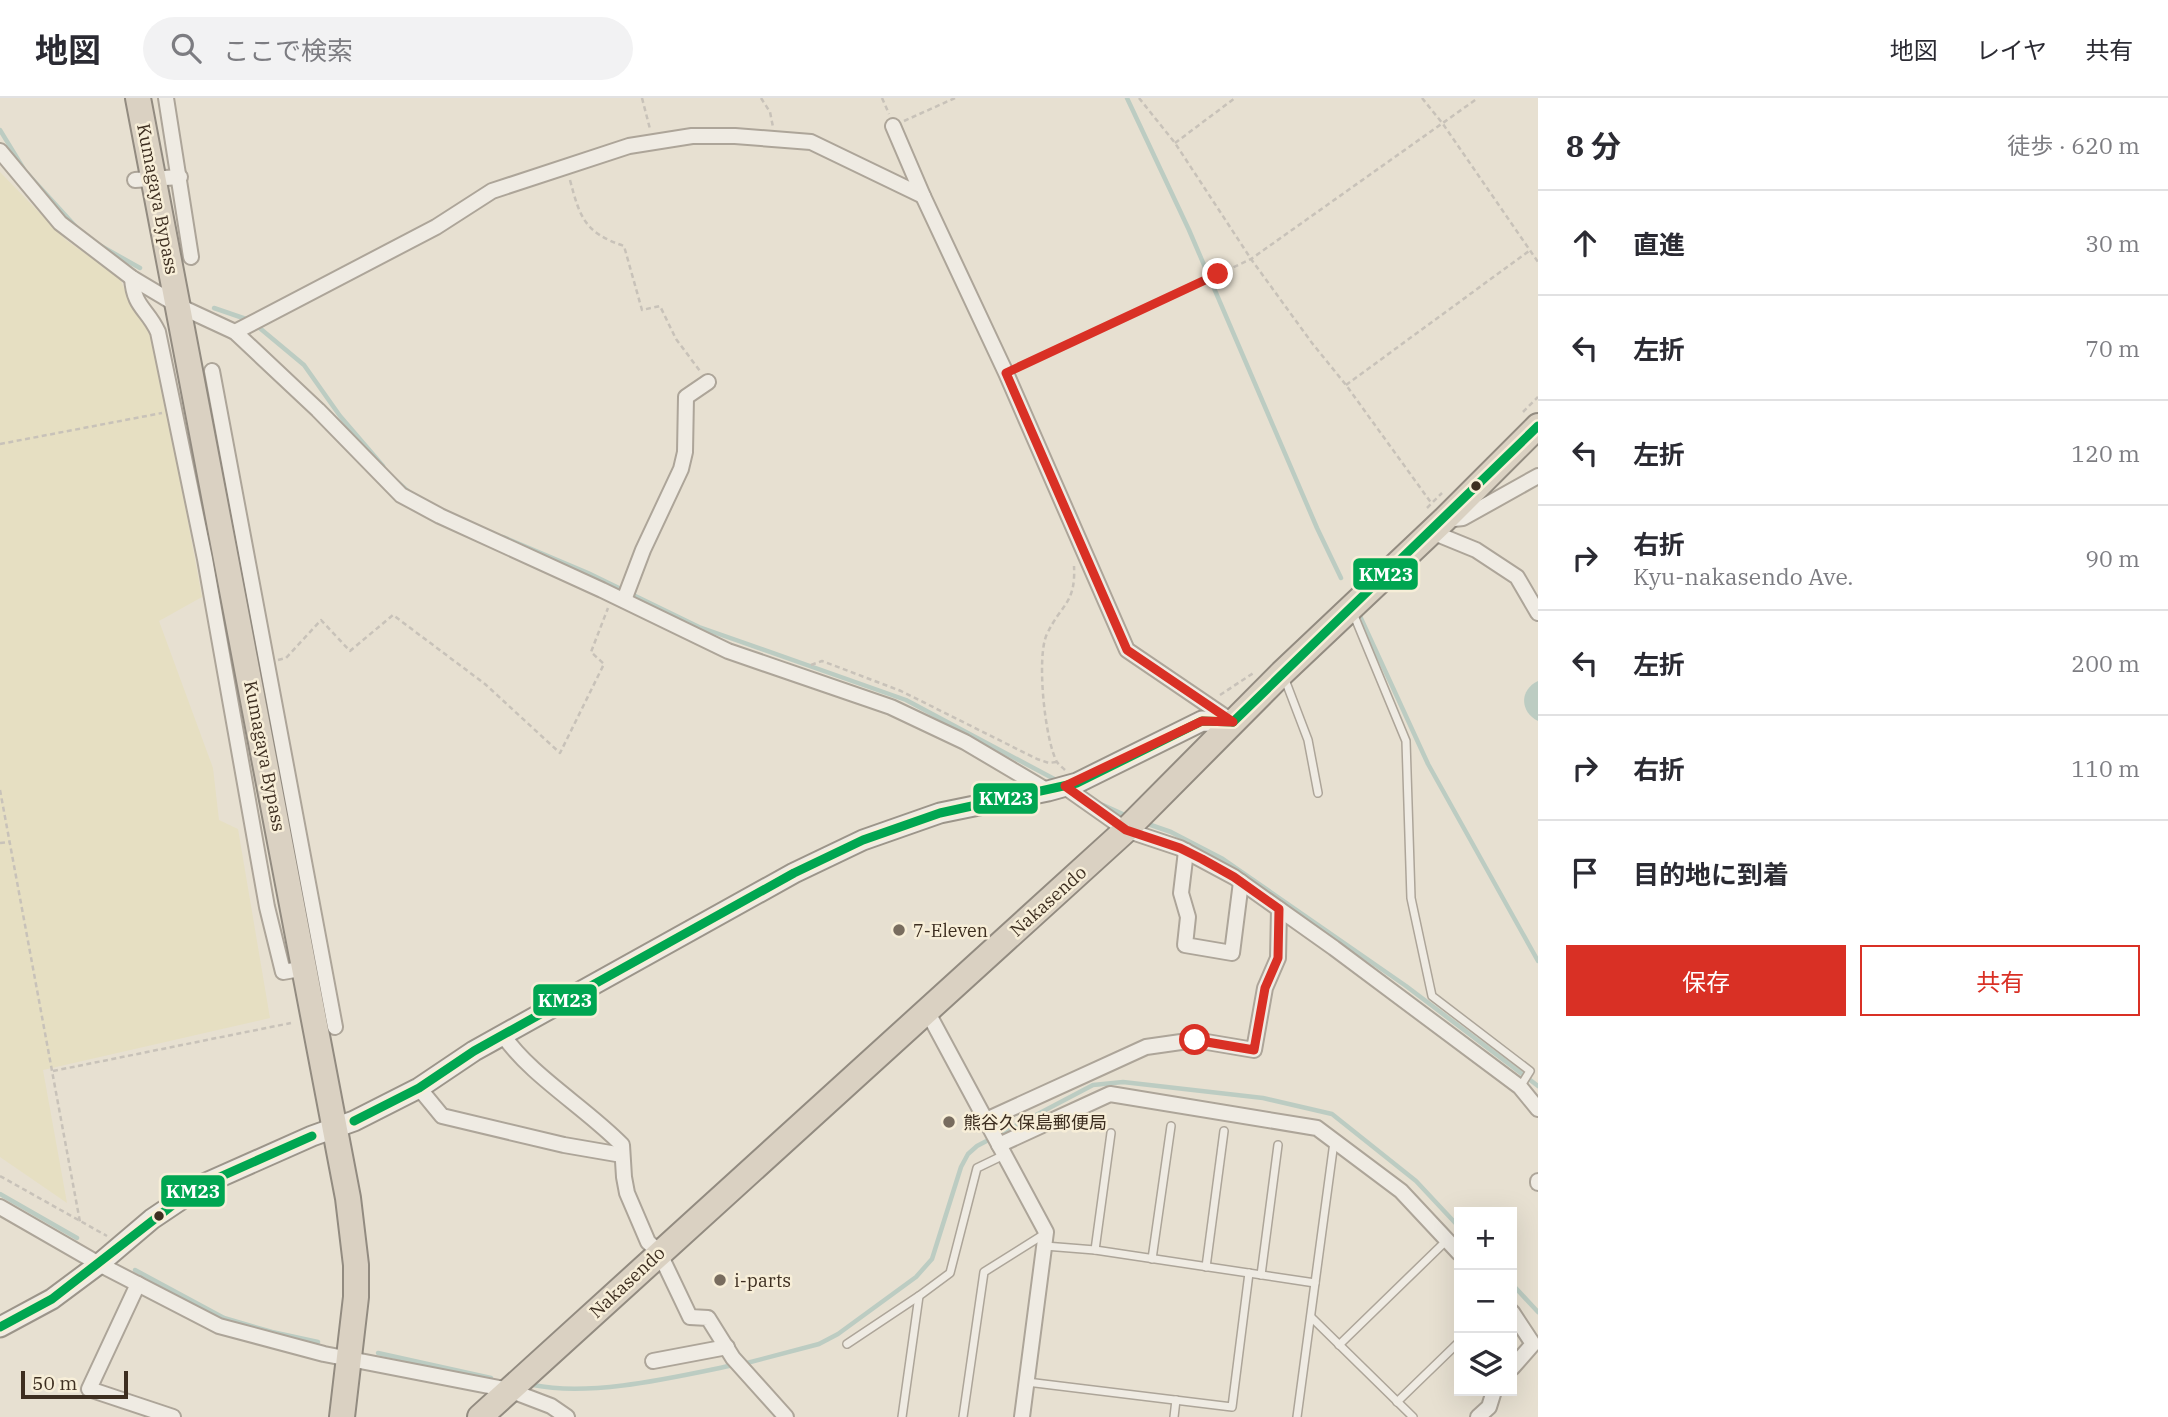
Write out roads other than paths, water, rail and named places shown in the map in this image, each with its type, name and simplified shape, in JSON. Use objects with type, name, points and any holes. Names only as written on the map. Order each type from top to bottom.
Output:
[{"type":"highway","name":"Kumagaya Bypass","points":[[138,98],[144,179],[179,306],[223,492],[300,892],[306,968],[348,1198],[356,1265],[356,1297],[342,1417]]},
{"type":"highway","name":"Nakasendo","points":[[480,1417],[1126,830],[1233,722],[1270,671],[1350,606],[1432,517],[1528,421]]},
{"type":"highway","points":[[327,1417],[349,1357]]},
{"type":"main road","points":[[0,1326],[52,1299],[123,1245],[152,1219],[204,1184],[354,1121],[419,1088],[503,1035],[839,850],[940,813],[1063,787],[1202,721],[1233,722]]},
{"type":"street","points":[[166,98],[191,257]]},
{"type":"street","points":[[893,126],[1006,373],[1127,650],[1233,722]]},
{"type":"street","points":[[235,331],[436,227],[492,191],[629,146],[692,136],[811,142],[923,196]]},
{"type":"street","points":[[0,151],[60,223],[132,278],[179,306],[235,331],[318,410],[401,495],[440,516],[728,651],[891,707],[1063,787],[1126,830],[1186,851],[1241,882],[1279,909],[1520,1087],[1538,1109]]},
{"type":"street","points":[[144,179],[180,177]]},
{"type":"street","points":[[132,278],[133,295],[138,305],[151,317],[158,332],[205,559],[267,907],[283,972],[306,968]]},
{"type":"street","points":[[212,371],[223,492],[265,662],[300,892],[335,1027]]},
{"type":"street","points":[[618,598],[681,468],[685,452],[686,397],[708,382]]},
{"type":"street","points":[[1432,517],[1463,518],[1538,477]]},
{"type":"street","points":[[1432,517],[1517,577],[1538,613]]},
{"type":"street","points":[[1186,851],[1181,893],[1188,917],[1185,944],[1232,953],[1241,882]]},
{"type":"street","points":[[988,1124],[1146,1047],[1195,1040],[1254,1050],[1265,988],[1278,958],[1279,909]]},
{"type":"street","points":[[927,1011],[1001,1148],[1046,1239],[1023,1417]]},
{"type":"street","points":[[503,1035],[511,1048],[622,1144],[627,1193],[648,1242],[659,1252],[690,1317],[708,1318],[730,1352],[786,1417]]},
{"type":"street","points":[[419,1088],[442,1116],[564,1145],[622,1155]]},
{"type":"street","points":[[1001,1148],[1110,1094],[1317,1128],[1401,1191],[1454,1248]]},
{"type":"street","points":[[0,1207],[99,1264],[219,1326],[324,1354],[509,1390],[551,1406],[567,1417]]},
{"type":"street","points":[[138,1284],[89,1389],[173,1417]]},
{"type":"street","points":[[1517,1320],[1533,1344],[1517,1362]]},
{"type":"street","points":[[653,1361],[730,1352]]},
{"type":"street","points":[[1478,1417],[1489,1407],[1492,1396]]},
{"type":"lane","points":[[1350,606],[1406,741],[1411,898],[1432,996],[1530,1071],[1520,1087]]},
{"type":"lane","points":[[1270,671],[1308,740],[1318,793]]},
{"type":"lane","points":[[1152,1259],[1171,1126]]},
{"type":"lane","points":[[1206,1266],[1224,1131]]},
{"type":"lane","points":[[1096,1250],[1111,1133]]},
{"type":"lane","points":[[1297,1417],[1334,1140]]},
{"type":"lane","points":[[1261,1275],[1278,1145]]},
{"type":"lane","points":[[847,1344],[950,1273],[977,1168],[1001,1148]]},
{"type":"lane","points":[[963,1417],[984,1272],[1046,1239],[1096,1250],[1315,1283]]},
{"type":"lane","points":[[1339,1345],[1447,1240]]},
{"type":"lane","points":[[1027,1382],[1232,1407],[1249,1273]]},
{"type":"lane","points":[[902,1417],[919,1296]]},
{"type":"lane","points":[[1311,1317],[1413,1417]]},
{"type":"lane","points":[[1397,1402],[1454,1347]]},
{"type":"lane","points":[[1174,1417],[1176,1400]]},
{"type":"waterway","points":[[1127,98],[1189,230],[1341,578]]},
{"type":"waterway","points":[[0,130],[25,171],[77,228]]},
{"type":"waterway","points":[[101,246],[140,268]]},
{"type":"waterway","points":[[214,308],[249,320]]},
{"type":"waterway","points":[[256,325],[304,365],[340,416],[383,466]]},
{"type":"waterway","points":[[393,478],[410,493]]},
{"type":"waterway","points":[[503,537],[588,573],[699,627],[906,700],[1058,781]]},
{"type":"waterway","points":[[1359,614],[1428,764],[1538,961]]},
{"type":"waterway","points":[[1103,805],[1127,816]]},
{"type":"waterway","points":[[1145,823],[1171,832],[1223,859],[1406,986],[1538,1086]]},
{"type":"waterway","points":[[743,1364],[819,1344],[838,1334],[916,1277],[932,1259],[961,1167],[968,1154],[977,1146],[1093,1085],[1123,1082],[1263,1098],[1332,1114],[1416,1181],[1454,1222]]},
{"type":"waterway","points":[[0,1194],[77,1238]]},
{"type":"waterway","points":[[135,1270],[224,1318],[318,1342]]},
{"type":"waterway","points":[[1517,1289],[1538,1312]]},
{"type":"waterway","points":[[378,1353],[491,1378]]},
{"type":"waterway","points":[[533,1385],[581,1389],[607,1387],[660,1380],[734,1365]]},
{"type":"place","name":"7-Eleven","points":[[899,930]]},
{"type":"place","name":"熊谷久保島郵便局","points":[[949,1122]]},
{"type":"place","name":"i-parts","points":[[720,1280]]}]
